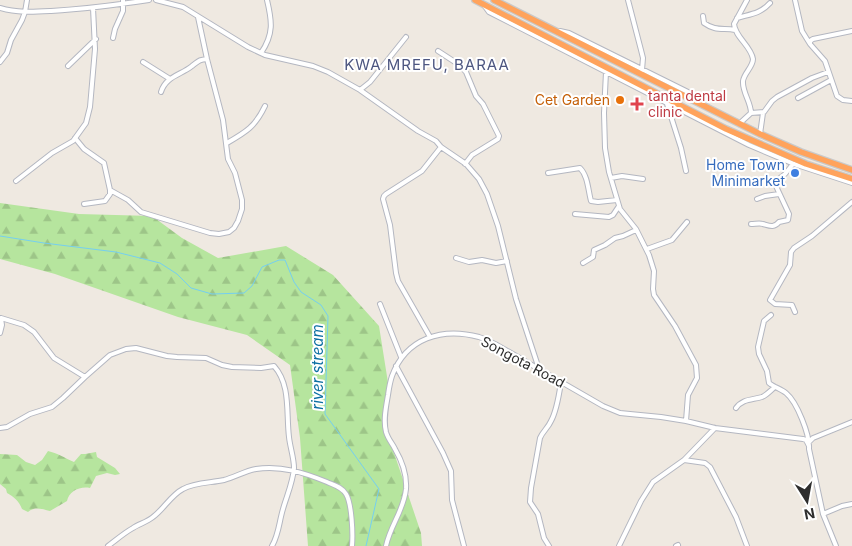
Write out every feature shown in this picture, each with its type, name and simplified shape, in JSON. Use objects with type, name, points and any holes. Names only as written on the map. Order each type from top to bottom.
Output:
[{"type":"highway","points":[[475,0],[726,129],[806,164],[852,179]]},
{"type":"highway","points":[[494,0],[760,134],[801,152],[852,170]]},
{"type":"highway","points":[[526,26],[531,18]]},
{"type":"highway","points":[[550,38],[555,30]]},
{"type":"street","points":[[0,62],[7,53],[25,12],[27,0]]},
{"type":"street","points":[[0,8],[16,12],[77,10],[123,2],[149,0]]},
{"type":"street","points":[[156,0],[183,7],[261,53],[320,68],[360,90],[436,141],[441,147],[465,164],[479,179],[487,194],[498,226],[516,299],[538,369]]},
{"type":"street","points":[[261,53],[271,31],[267,0]]},
{"type":"street","points":[[628,0],[643,58],[642,70]]},
{"type":"street","points":[[746,0],[734,24],[735,30],[752,58],[752,63],[743,82],[752,113]]},
{"type":"street","points":[[796,0],[802,31],[825,62],[837,96],[842,100],[852,101]]},
{"type":"street","points":[[113,38],[115,28],[123,13],[123,2]]},
{"type":"street","points":[[482,3],[489,12],[749,145],[793,164],[852,183]]},
{"type":"street","points":[[736,18],[765,9],[770,3]]},
{"type":"street","points":[[16,182],[52,152],[69,144],[86,123],[92,88],[96,39],[93,8]]},
{"type":"street","points":[[702,16],[704,23],[713,28],[735,30]]},
{"type":"street","points":[[110,190],[128,200],[138,210],[210,234],[229,232],[234,228],[241,214],[242,200],[235,173],[228,159],[223,120],[206,59],[198,17]]},
{"type":"street","points":[[555,30],[569,33],[690,94],[708,108]]},
{"type":"street","points":[[810,44],[810,41],[813,39],[852,31]]},
{"type":"street","points":[[360,90],[370,82],[406,37]]},
{"type":"street","points":[[68,66],[96,39]]},
{"type":"street","points":[[438,51],[458,64],[466,72],[475,95],[483,104],[499,136],[498,139],[472,155],[465,164]]},
{"type":"street","points":[[161,92],[163,86],[170,79],[192,67],[198,61],[206,59]]},
{"type":"street","points":[[143,62],[170,79]]},
{"type":"street","points":[[606,72],[604,94],[607,164],[619,206],[647,250],[654,271],[654,295],[675,326],[696,365],[697,378],[688,395],[686,420]]},
{"type":"street","points":[[760,134],[763,113],[771,102],[812,78],[828,72]]},
{"type":"street","points":[[798,98],[831,80]]},
{"type":"street","points":[[667,104],[686,171]]},
{"type":"street","points":[[227,143],[253,126],[265,106]]},
{"type":"street","points":[[739,124],[752,113],[763,113]]},
{"type":"street","points":[[75,138],[84,149],[104,163],[110,190],[110,194],[105,201],[84,204]]},
{"type":"street","points":[[430,337],[398,281],[390,225],[383,199],[386,194],[422,171],[441,147]]},
{"type":"street","points":[[750,224],[773,226],[778,222],[788,220],[789,214],[775,186],[775,182],[793,164]]},
{"type":"street","points":[[548,173],[580,168],[586,177],[591,201],[618,200]]},
{"type":"street","points":[[611,178],[622,176],[643,179]]},
{"type":"street","points":[[757,199],[780,194]]},
{"type":"street","points":[[795,312],[792,305],[775,304],[770,300],[790,265],[791,252],[798,244],[812,236],[852,203]]},
{"type":"street","points":[[575,214],[609,217],[613,215],[619,206]]},
{"type":"street","points":[[647,250],[672,240],[687,222]]},
{"type":"street","points":[[583,263],[593,257],[594,250],[615,238],[636,230]]},
{"type":"street","points":[[456,258],[469,262],[507,260]]},
{"type":"street","points":[[380,304],[401,357]]},
{"type":"street","points":[[770,315],[764,321],[758,348],[759,354],[768,380],[795,404],[809,444],[808,448],[823,514],[836,546]]},
{"type":"street","points":[[0,333],[1,317],[24,325],[34,332],[54,358],[85,377]]},
{"type":"street","name":"Songota Road","points":[[386,546],[398,516],[406,488],[403,465],[387,435],[385,426],[385,411],[391,378],[401,357],[410,348],[430,337],[458,334],[480,338],[497,345],[603,406],[620,413],[686,420],[715,428],[803,438],[809,444]]},
{"type":"street","points":[[0,428],[7,427],[30,414],[52,406],[110,355],[126,349],[136,348],[167,356],[206,358],[232,367],[261,368],[274,366],[283,380],[286,393],[289,436],[294,466],[278,534],[272,546]]},
{"type":"street","points":[[396,366],[449,466],[452,478],[452,500],[464,546]]},
{"type":"street","points":[[549,546],[544,538],[538,514],[531,503],[531,488],[540,438],[542,432],[553,419],[561,382]]},
{"type":"street","points":[[736,408],[744,402],[766,395],[775,387]]},
{"type":"street","points":[[809,444],[813,438],[852,422]]},
{"type":"street","points":[[619,546],[641,501],[653,482],[684,460],[715,428]]},
{"type":"street","points":[[684,460],[705,463],[710,467],[736,517],[747,546]]},
{"type":"street","points":[[108,546],[130,529],[153,518],[175,494],[188,486],[234,477],[255,469],[293,471],[339,487],[346,494],[353,528],[352,546]]},
{"type":"street","points":[[823,514],[852,504]]},
{"type":"green space","points":[[0,203],[79,214],[152,216],[182,238],[218,258],[286,246],[333,275],[379,326],[389,389],[385,426],[421,533],[422,546],[308,546],[300,438],[290,365],[247,335],[178,317],[55,274],[0,259]]},
{"type":"green space","points":[[48,451],[74,462],[81,454],[96,452],[97,457],[115,468],[120,474],[107,473],[96,476],[90,488],[76,490],[70,494],[67,501],[50,511],[36,509],[28,512],[22,509],[18,501],[7,493],[6,489],[0,484],[0,454],[17,455],[26,462],[35,465],[42,460]]},
{"type":"waterway","name":"river stream","points":[[0,236],[116,252],[160,263],[177,274],[191,288],[212,294],[244,293],[252,286],[262,267],[279,260],[285,260],[294,282],[301,292],[321,305],[328,316],[325,414],[379,489],[366,546]]},
{"type":"place","name":"Cet Garden","points":[[620,100]]},
{"type":"place","name":"tanta dental clinic","points":[[637,104]]},
{"type":"place","name":"Home Town Minimarket","points":[[795,173]]},
{"type":"district","name":"KWA MREFU, BARAA","points":[[427,65]]}]
